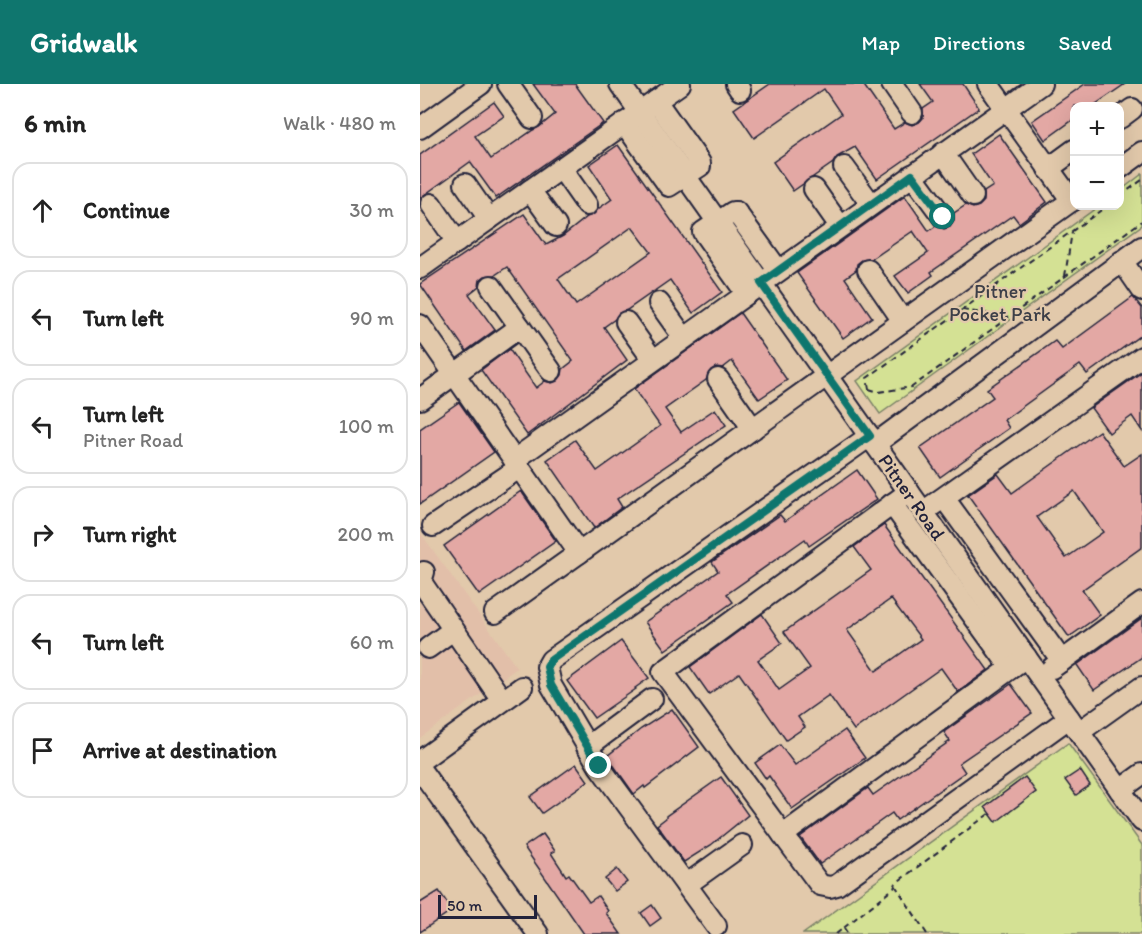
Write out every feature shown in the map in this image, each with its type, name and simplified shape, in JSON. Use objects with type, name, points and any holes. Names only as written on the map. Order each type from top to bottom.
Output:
[{"type":"street","points":[[420,128],[482,84]]},
{"type":"street","points":[[508,84],[532,118]]},
{"type":"street","name":"Pitner Road","points":[[620,84],[663,144],[677,181],[718,222],[732,258],[753,288],[827,376],[966,572],[976,604],[1018,657],[1040,677],[1142,821]]},
{"type":"street","points":[[420,268],[680,84]]},
{"type":"street","points":[[892,84],[912,113]]},
{"type":"street","points":[[988,84],[1070,196]]},
{"type":"street","points":[[433,526],[653,360],[1041,84]]},
{"type":"street","points":[[1124,165],[1142,152]]},
{"type":"street","points":[[943,153],[973,196]]},
{"type":"street","points":[[1048,169],[1070,153]]},
{"type":"street","points":[[844,167],[871,204]]},
{"type":"street","points":[[561,168],[587,205]]},
{"type":"street","points":[[912,175],[943,217]]},
{"type":"street","points":[[465,184],[489,219]]},
{"type":"street","points":[[814,189],[840,226]]},
{"type":"street","points":[[530,190],[556,226]]},
{"type":"street","points":[[495,613],[1070,202]]},
{"type":"street","points":[[430,204],[457,242]]},
{"type":"street","points":[[718,222],[732,212],[736,212],[778,270]]},
{"type":"street","points":[[732,258],[758,241]]},
{"type":"street","points":[[716,926],[587,747],[551,685],[547,667],[551,660],[872,440],[1142,247]]},
{"type":"street","points":[[1122,261],[1142,290]]},
{"type":"street","points":[[868,270],[903,321]]},
{"type":"street","points":[[491,286],[551,371]]},
{"type":"street","points":[[659,303],[684,338]]},
{"type":"street","points":[[626,322],[653,360]]},
{"type":"street","points":[[420,325],[579,553]]},
{"type":"street","points":[[420,399],[520,327]]},
{"type":"street","points":[[937,566],[938,533],[944,498],[1142,357]]},
{"type":"street","points":[[717,379],[753,429]]},
{"type":"street","points":[[909,492],[663,672],[820,885],[830,887],[837,885],[1074,725],[1142,687]]},
{"type":"street","points":[[944,498],[1062,661]]},
{"type":"street","points":[[892,504],[937,566],[976,604]]},
{"type":"street","points":[[918,539],[964,525]]},
{"type":"street","points":[[966,572],[987,557]]},
{"type":"street","points":[[424,572],[421,582],[502,700]]},
{"type":"street","points":[[997,628],[1018,600]]},
{"type":"street","points":[[1040,677],[1142,603]]},
{"type":"street","points":[[428,648],[453,630]]},
{"type":"street","points":[[783,835],[1018,657],[1039,630]]},
{"type":"street","points":[[420,761],[522,687]]},
{"type":"street","points":[[587,747],[652,699]]},
{"type":"street","points":[[420,769],[538,934]]},
{"type":"street","points":[[1120,790],[1142,774]]},
{"type":"street","points":[[687,885],[742,845]]},
{"type":"path","points":[[1124,193],[1142,180]]},
{"type":"path","points":[[1101,210],[867,378],[869,389],[879,392],[912,387],[1142,221]]},
{"type":"path","points":[[1065,276],[1073,230]]},
{"type":"path","points":[[962,310],[1009,317]]},
{"type":"path","points":[[836,934],[895,885],[990,813]]},
{"type":"path","points":[[895,885],[927,934]]},
{"type":"path","points":[[844,928],[848,934]]},
{"type":"shaded area","points":[[420,532],[517,668],[420,738]]},
{"type":"green space","name":"Pitner Pocket Park","points":[[1142,174],[1142,225],[880,414],[857,381],[1093,210],[1124,210],[1124,188]]},
{"type":"green space","points":[[1068,743],[1142,845],[1142,934],[803,934]]},
{"type":"building","points":[[533,84],[575,84],[603,123],[496,198],[470,162],[420,198],[420,155],[494,102],[504,116],[475,136],[491,159],[555,114]]},
{"type":"building","points":[[770,84],[863,84],[894,129],[905,122],[912,125],[919,122],[923,118],[923,109],[933,102],[920,84],[963,84],[979,108],[877,179],[855,147],[837,157],[833,163],[793,191],[773,162],[841,114],[824,89],[754,138],[734,109]]},
{"type":"building","points":[[1085,84],[1125,84],[1099,102],[1070,102],[1070,122],[1045,140],[1032,121]]},
{"type":"building","points":[[999,134],[1047,202],[1019,223],[1013,215],[931,272],[933,275],[908,293],[895,276],[928,253],[913,231],[872,259],[862,260],[857,264],[856,270],[845,278],[872,317],[843,338],[797,273],[905,196],[929,231],[936,226],[944,229],[950,227],[954,221],[954,213],[966,205],[973,208],[979,206],[984,201],[984,192],[993,186],[971,154]]},
{"type":"building","points":[[618,145],[722,292],[693,313],[670,280],[627,310],[619,313],[604,327],[627,360],[527,435],[481,370],[509,349],[536,388],[545,381],[552,383],[557,381],[563,369],[573,361],[507,267],[495,275],[485,276],[480,280],[479,286],[469,294],[495,330],[466,351],[420,284],[524,214],[546,245],[563,236],[612,199],[589,165]],"holes":[[[632,227],[651,252],[576,305],[558,279]]]},
{"type":"building","points":[[1133,297],[1142,308],[1142,334],[1087,374],[1080,365],[1004,420],[1009,428],[940,477],[920,448],[993,397],[987,389],[1055,341],[1062,349]]},
{"type":"building","points":[[740,313],[787,380],[759,399],[732,361],[723,368],[716,367],[711,370],[706,380],[665,409],[681,432],[715,409],[726,425],[617,499],[622,507],[594,528],[547,460],[575,440],[597,471],[660,426],[634,389]]},
{"type":"building","points":[[1142,372],[1142,431],[1132,416],[1109,433],[1091,408]]},
{"type":"building","points":[[459,402],[494,452],[420,504],[420,429]]},
{"type":"building","points":[[1099,431],[1124,466],[1142,454],[1142,547],[1082,590],[1100,615],[1069,637],[968,495],[998,474],[1012,493]],"holes":[[[1074,491],[1103,532],[1066,558],[1037,517]]]},
{"type":"building","points":[[857,470],[877,499],[809,546],[805,539],[727,594],[733,602],[665,650],[645,622],[718,571],[712,562],[780,515],[785,521]]},
{"type":"building","points":[[521,491],[556,541],[479,595],[444,546]]},
{"type":"building","points":[[884,525],[988,670],[958,692],[941,668],[854,730],[829,695],[798,717],[805,727],[786,740],[739,673],[709,694],[690,667],[762,614],[782,643],[758,660],[779,690],[810,668],[784,632],[871,570],[854,547]],"holes":[[[891,599],[921,639],[876,671],[847,630]]]},
{"type":"building","points":[[1142,618],[1142,657],[1094,690],[1077,665]]},
{"type":"building","points":[[621,641],[649,678],[594,718],[567,681]]},
{"type":"building","points":[[1011,684],[1032,713],[959,763],[965,772],[897,820],[892,813],[820,864],[800,837],[868,788],[873,795],[950,741],[944,732]]},
{"type":"building","points":[[672,709],[699,747],[634,794],[607,756],[641,729]]},
{"type":"building","points":[[845,730],[865,758],[792,809],[769,776],[766,779],[755,763],[780,745],[795,765]]},
{"type":"building","points":[[576,764],[588,781],[542,813],[530,797]]},
{"type":"building","points":[[1080,770],[1090,785],[1076,795],[1065,780]]},
{"type":"building","points":[[721,777],[748,815],[711,845],[684,862],[657,825]]},
{"type":"building","points":[[1025,777],[1036,792],[996,822],[985,807]]},
{"type":"building","points":[[543,834],[555,851],[551,853],[566,876],[569,874],[589,902],[598,896],[608,911],[606,913],[621,934],[584,934],[524,847]]},
{"type":"building","points":[[617,869],[627,882],[615,891],[605,879]]},
{"type":"building","points":[[439,891],[452,910],[420,932],[420,903]]},
{"type":"building","points":[[652,905],[661,918],[650,926],[641,913]]},
{"type":"route","points":[[599,766],[551,685],[547,667],[551,660],[870,436],[761,283],[912,175],[943,217]]}]
